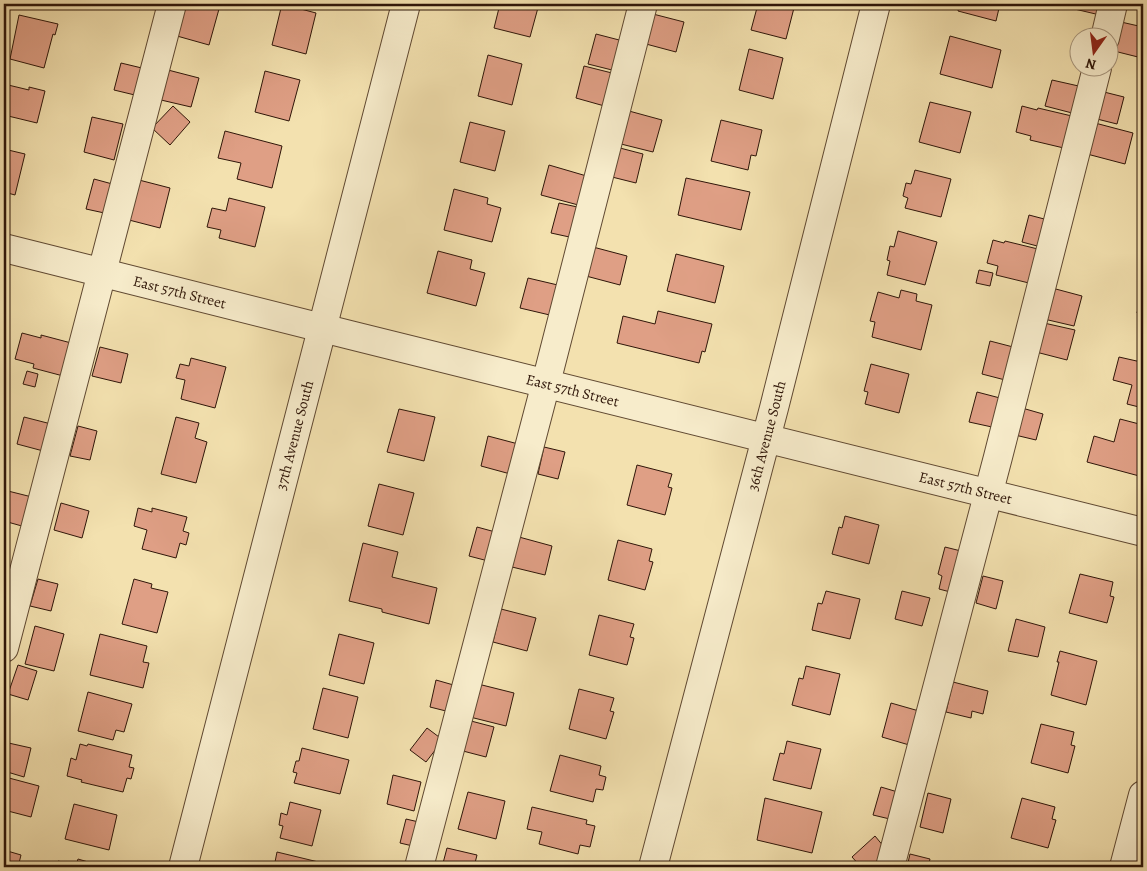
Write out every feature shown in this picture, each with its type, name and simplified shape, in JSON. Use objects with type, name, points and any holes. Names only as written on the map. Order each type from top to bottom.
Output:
[{"type":"street","points":[[4,648],[172,4]]},
{"type":"street","name":"37th Avenue South","points":[[183,867],[406,4]]},
{"type":"street","points":[[419,867],[643,4]]},
{"type":"street","name":"36th Avenue South","points":[[653,867],[766,437],[876,4]]},
{"type":"street","points":[[1107,28],[1113,4]]},
{"type":"street","points":[[890,867],[1094,78]]},
{"type":"street","name":"East 57th Street","points":[[4,248],[1143,532]]},
{"type":"street","points":[[1124,867],[1143,795]]},
{"type":"building","points":[[185,4],[198,4],[219,9],[209,45],[177,36]]},
{"type":"building","points":[[282,4],[316,13],[306,54],[272,45]]},
{"type":"building","points":[[500,4],[539,4],[530,37],[494,28]]},
{"type":"building","points":[[758,4],[795,4],[786,39],[751,30]]},
{"type":"building","points":[[959,4],[1000,4],[996,21],[958,11]]},
{"type":"building","points":[[1067,4],[1103,4],[1100,15],[1066,7]]},
{"type":"building","points":[[653,14],[684,22],[676,52],[646,44]]},
{"type":"building","points":[[19,15],[58,24],[55,35],[53,34],[44,68],[10,59]]},
{"type":"building","points":[[1121,22],[1143,27],[1142,58],[1120,52]]},
{"type":"building","points":[[596,34],[623,41],[616,71],[588,64]]},
{"type":"building","points":[[950,36],[1001,50],[992,88],[940,74]]},
{"type":"building","points":[[749,49],[783,58],[773,99],[739,90]]},
{"type":"building","points":[[488,55],[522,64],[512,105],[478,96]]},
{"type":"building","points":[[121,63],[146,69],[139,96],[114,90]]},
{"type":"building","points":[[584,66],[616,74],[608,107],[576,98]]},
{"type":"building","points":[[168,70],[199,78],[191,107],[161,100]]},
{"type":"building","points":[[265,71],[300,80],[289,121],[255,112]]},
{"type":"building","points":[[1052,80],[1083,87],[1076,114],[1045,106]]},
{"type":"building","points":[[4,84],[29,90],[29,87],[45,91],[37,123],[4,115]]},
{"type":"building","points":[[1104,92],[1124,97],[1117,124],[1097,119]]},
{"type":"building","points":[[930,102],[971,112],[960,153],[919,142]]},
{"type":"building","points":[[173,106],[190,122],[170,145],[152,128]]},
{"type":"building","points":[[1022,106],[1076,117],[1068,149],[1030,140],[1031,136],[1016,132]]},
{"type":"building","points":[[629,111],[662,120],[653,152],[621,144]]},
{"type":"building","points":[[92,117],[123,124],[114,160],[84,152]]},
{"type":"building","points":[[721,120],[762,130],[756,156],[751,155],[748,170],[711,161]]},
{"type":"building","points":[[470,122],[505,131],[495,171],[460,162]]},
{"type":"building","points":[[1095,123],[1133,133],[1125,164],[1087,154]]},
{"type":"building","points":[[225,131],[282,146],[272,188],[237,179],[241,163],[218,158]]},
{"type":"building","points":[[620,148],[643,154],[636,183],[612,177]]},
{"type":"building","points":[[4,149],[25,154],[15,195],[4,192]]},
{"type":"building","points":[[549,165],[590,177],[582,206],[541,195]]},
{"type":"building","points":[[915,170],[951,179],[941,217],[905,208],[908,198],[903,196],[906,183],[911,184]]},
{"type":"building","points":[[686,178],[750,192],[741,230],[678,215]]},
{"type":"building","points":[[94,179],[116,185],[109,214],[86,209]]},
{"type":"building","points":[[139,180],[170,188],[160,228],[129,220]]},
{"type":"building","points":[[454,189],[488,198],[487,204],[501,208],[492,242],[444,230]]},
{"type":"building","points":[[229,198],[265,207],[255,247],[219,238],[221,230],[207,227],[212,208],[226,211]]},
{"type":"building","points":[[559,203],[582,208],[574,238],[551,233]]},
{"type":"building","points":[[1029,215],[1048,220],[1041,247],[1022,242]]},
{"type":"building","points":[[898,231],[937,242],[925,285],[887,275],[890,261],[887,260],[890,246],[894,247]]},
{"type":"building","points":[[993,240],[1042,250],[1033,284],[996,275],[998,266],[987,263]]},
{"type":"building","points":[[593,247],[627,256],[620,285],[586,276]]},
{"type":"building","points":[[438,251],[472,260],[470,269],[485,273],[476,306],[427,293]]},
{"type":"building","points":[[676,254],[724,266],[715,303],[667,291]]},
{"type":"building","points":[[979,270],[993,273],[990,286],[976,283]]},
{"type":"building","points":[[528,278],[562,286],[554,316],[520,308]]},
{"type":"building","points":[[1052,288],[1082,296],[1074,326],[1044,319]]},
{"type":"building","points":[[901,290],[917,294],[916,301],[932,305],[921,350],[872,337],[875,322],[870,321],[878,292],[899,298]]},
{"type":"building","points":[[1141,296],[1143,297],[1143,315],[1137,313]]},
{"type":"building","points":[[658,311],[712,324],[705,352],[702,351],[699,363],[617,343],[623,316],[655,324]]},
{"type":"building","points":[[1044,323],[1075,330],[1067,360],[1036,352]]},
{"type":"building","points":[[22,333],[41,338],[41,335],[75,344],[67,377],[33,368],[34,364],[15,359]]},
{"type":"building","points":[[990,341],[1017,348],[1009,381],[982,374]]},
{"type":"building","points":[[100,347],[128,354],[121,383],[92,376]]},
{"type":"building","points":[[1119,357],[1141,362],[1140,364],[1143,365],[1143,408],[1127,404],[1132,385],[1113,380]]},
{"type":"building","points":[[191,358],[226,367],[215,408],[181,399],[185,380],[176,378],[180,364],[189,366]]},
{"type":"building","points":[[871,364],[909,374],[899,413],[865,404],[868,392],[864,391]]},
{"type":"building","points":[[27,371],[38,374],[35,387],[23,384]]},
{"type":"building","points":[[977,392],[1000,398],[992,427],[969,422]]},
{"type":"building","points":[[1022,408],[1043,414],[1036,440],[1015,435]]},
{"type":"building","points":[[399,409],[435,417],[424,461],[387,452]]},
{"type":"building","points":[[24,417],[55,425],[47,452],[17,444]]},
{"type":"building","points":[[176,417],[199,423],[195,438],[207,442],[196,483],[161,474]]},
{"type":"building","points":[[1120,419],[1143,425],[1143,477],[1087,462],[1094,436],[1114,442]]},
{"type":"building","points":[[78,426],[97,431],[90,460],[70,456]]},
{"type":"building","points":[[488,436],[522,445],[514,475],[481,466]]},
{"type":"building","points":[[544,447],[565,452],[558,479],[538,474]]},
{"type":"building","points":[[637,465],[672,474],[668,487],[672,488],[665,515],[627,505]]},
{"type":"building","points":[[379,484],[414,493],[403,535],[368,526]]},
{"type":"building","points":[[4,490],[36,498],[29,528],[4,521]]},
{"type":"building","points":[[61,503],[89,511],[82,538],[54,530]]},
{"type":"building","points":[[138,508],[152,512],[152,508],[187,517],[183,531],[189,533],[186,545],[180,543],[176,558],[142,549],[147,530],[134,526]]},
{"type":"building","points":[[845,516],[879,525],[869,564],[832,554],[839,527],[842,528]]},
{"type":"building","points":[[477,527],[499,533],[492,562],[469,556]]},
{"type":"building","points":[[519,537],[552,546],[545,575],[512,567]]},
{"type":"building","points":[[618,540],[652,549],[649,561],[653,562],[645,590],[608,580]]},
{"type":"building","points":[[363,543],[398,552],[392,577],[437,588],[429,624],[349,601]]},
{"type":"building","points":[[945,547],[965,552],[954,593],[939,589],[942,576],[938,574]]},
{"type":"building","points":[[4,571],[16,574],[4,600]]},
{"type":"building","points":[[1080,574],[1113,582],[1110,596],[1114,597],[1107,623],[1069,613]]},
{"type":"building","points":[[983,576],[1003,581],[996,609],[976,603]]},
{"type":"building","points":[[38,579],[58,584],[51,611],[30,606]]},
{"type":"building","points":[[134,579],[152,584],[151,588],[168,592],[157,633],[122,624]]},
{"type":"building","points":[[826,591],[860,599],[850,639],[812,630],[818,603],[822,604]]},
{"type":"building","points":[[902,591],[930,598],[922,626],[895,619]]},
{"type":"building","points":[[501,609],[536,618],[527,651],[493,642]]},
{"type":"building","points":[[599,615],[634,624],[630,637],[634,638],[627,665],[589,655]]},
{"type":"building","points":[[1016,619],[1045,627],[1038,657],[1008,651]]},
{"type":"building","points":[[35,626],[64,634],[54,671],[25,664]]},
{"type":"building","points":[[100,634],[147,646],[143,662],[149,663],[143,688],[90,675]]},
{"type":"building","points":[[339,634],[374,643],[364,684],[329,675]]},
{"type":"building","points":[[1060,651],[1097,661],[1086,705],[1051,695]]},
{"type":"building","points":[[18,665],[37,671],[28,700],[8,694]]},
{"type":"building","points":[[806,666],[840,674],[830,715],[792,705],[799,678],[803,679]]},
{"type":"building","points":[[436,680],[457,686],[450,712],[430,707]]},
{"type":"building","points":[[953,682],[988,691],[983,714],[972,711],[971,718],[946,712]]},
{"type":"building","points":[[478,684],[514,693],[506,726],[470,717]]},
{"type":"building","points":[[323,688],[358,697],[348,738],[313,729]]},
{"type":"building","points":[[579,689],[614,698],[610,711],[614,712],[606,739],[569,729]]},
{"type":"building","points":[[88,692],[132,704],[124,732],[116,730],[113,740],[78,731]]},
{"type":"building","points":[[891,703],[926,713],[916,747],[882,737]]},
{"type":"building","points":[[471,721],[494,727],[486,757],[463,751]]},
{"type":"building","points":[[1041,724],[1074,732],[1071,745],[1075,746],[1068,773],[1031,763]]},
{"type":"building","points":[[427,728],[443,740],[426,762],[410,750]]},
{"type":"building","points":[[787,741],[821,749],[811,789],[773,780],[780,753],[784,754]]},
{"type":"building","points":[[4,742],[31,748],[24,777],[4,771]]},
{"type":"building","points":[[80,744],[87,746],[88,744],[132,755],[129,767],[134,768],[131,779],[127,778],[123,792],[81,782],[82,780],[67,776],[71,758],[76,760]]},
{"type":"building","points":[[302,748],[349,760],[340,794],[294,783],[297,773],[293,772],[296,761],[299,761]]},
{"type":"building","points":[[560,755],[601,766],[599,775],[606,777],[603,790],[596,789],[593,802],[550,791]]},
{"type":"building","points":[[393,775],[421,782],[414,811],[387,804]]},
{"type":"building","points":[[9,778],[39,786],[31,817],[4,810],[4,798]]},
{"type":"building","points":[[881,787],[901,793],[894,820],[873,815]]},
{"type":"building","points":[[468,792],[505,801],[496,839],[458,829]]},
{"type":"building","points":[[928,793],[951,799],[943,833],[920,827]]},
{"type":"building","points":[[765,798],[822,812],[812,853],[757,840]]},
{"type":"building","points":[[1022,798],[1055,807],[1052,819],[1056,820],[1048,848],[1011,838]]},
{"type":"building","points":[[290,802],[321,810],[312,846],[280,838],[283,826],[279,825],[281,813],[287,815]]},
{"type":"building","points":[[74,804],[117,815],[109,850],[65,839]]},
{"type":"building","points":[[532,807],[587,820],[586,824],[595,826],[590,847],[580,845],[578,854],[539,844],[542,832],[527,829]]},
{"type":"building","points":[[406,819],[423,823],[417,847],[400,843]]},
{"type":"building","points":[[875,836],[889,853],[874,867],[861,867],[852,857]]},
{"type":"building","points":[[447,848],[477,855],[474,867],[442,867]]},
{"type":"building","points":[[4,850],[21,855],[18,867],[4,867]]},
{"type":"building","points":[[277,852],[335,866],[335,867],[274,867]]},
{"type":"building","points":[[910,854],[930,859],[928,867],[907,867]]},
{"type":"building","points":[[78,859],[95,864],[95,867],[50,867],[51,864],[57,865],[58,861],[76,865]]},
{"type":"building","points":[[533,862],[553,867],[531,867]]},
{"type":"building","points":[[750,864],[761,866],[761,864],[784,867],[749,867]]}]
